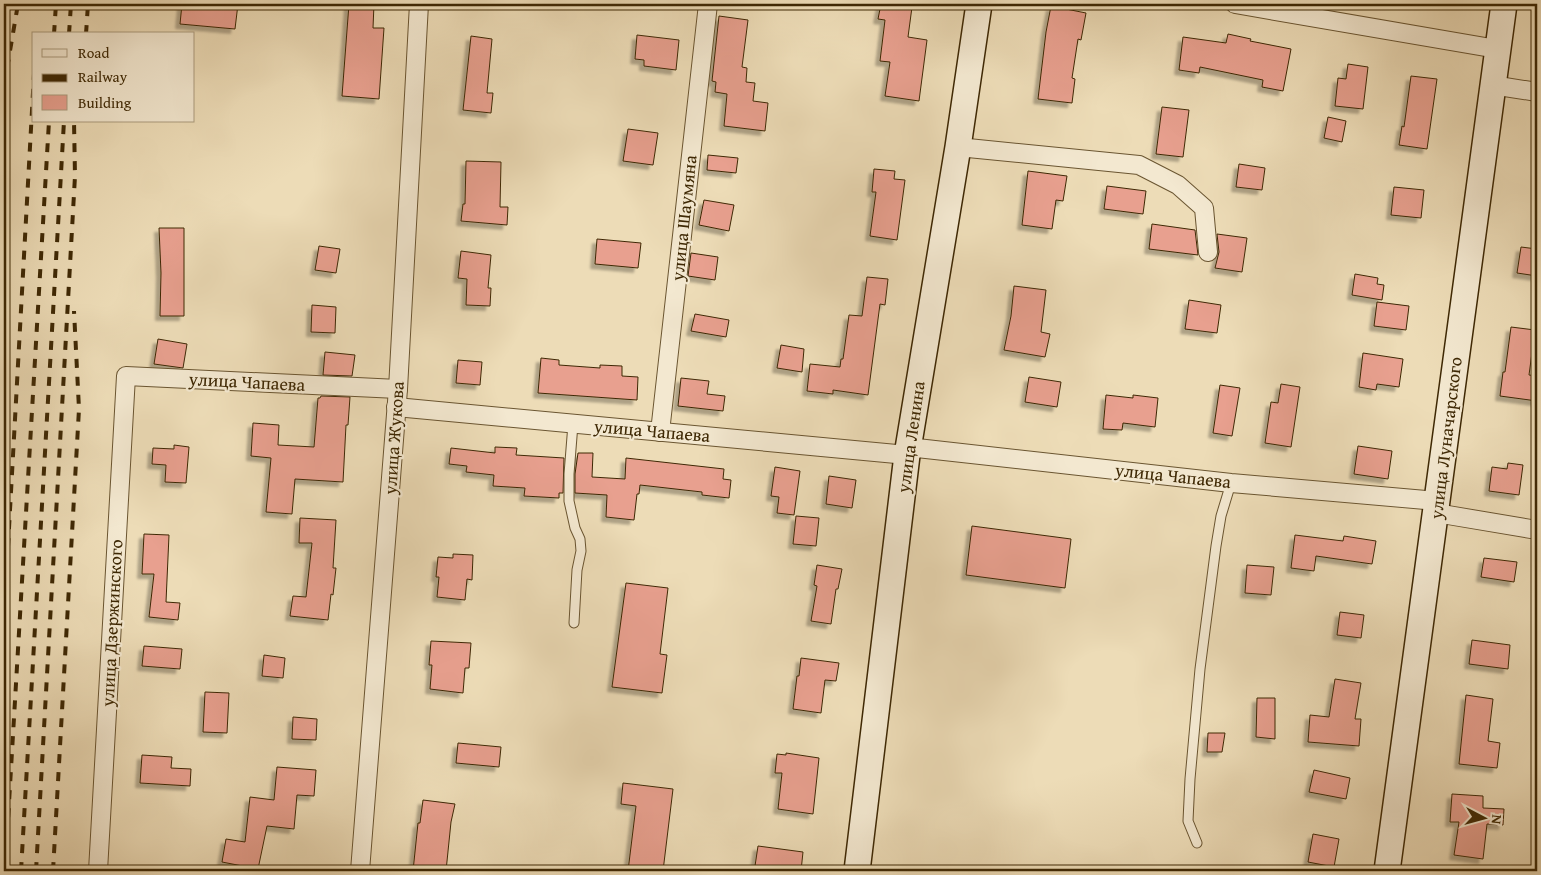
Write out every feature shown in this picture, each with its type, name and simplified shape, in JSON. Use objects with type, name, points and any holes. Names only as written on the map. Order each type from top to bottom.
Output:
[{"type":"main road","name":"улица Ленина","points":[[857,871],[908,451],[958,147],[979,4]]},
{"type":"main road","name":"улица Луначарского","points":[[1387,871],[1504,4]]},
{"type":"street","name":"улица Жукова","points":[[360,871],[398,389],[419,4]]},
{"type":"street","name":"улица Шаумяна","points":[[660,432],[708,4]]},
{"type":"street","points":[[1235,4],[1497,49]]},
{"type":"street","points":[[1492,85],[1537,92]]},
{"type":"street","points":[[958,147],[1139,165],[1178,185],[1204,208],[1208,252]]},
{"type":"street","name":"улица Чапаева","points":[[126,376],[398,389]]},
{"type":"street","name":"улица Дзержинского","points":[[98,871],[126,376]]},
{"type":"street","name":"улица Чапаева","points":[[396,407],[660,432],[908,451],[1231,483],[1437,507],[1537,530]]},
{"type":"lane","points":[[573,424],[569,501],[575,528],[580,539],[581,551],[577,570],[574,623]]},
{"type":"lane","points":[[1197,843],[1188,821],[1200,669],[1221,516],[1231,483]]},
{"type":"building","points":[[182,4],[238,4],[235,29],[180,24]]},
{"type":"building","points":[[349,4],[374,4],[373,28],[384,28],[379,99],[342,96]]},
{"type":"building","points":[[881,4],[912,7],[908,37],[927,40],[919,101],[885,96],[890,62],[880,61],[885,20],[878,19]]},
{"type":"building","points":[[1051,6],[1086,13],[1081,40],[1078,39],[1072,78],[1075,79],[1072,103],[1038,99]]},
{"type":"building","points":[[719,16],[748,20],[742,67],[747,68],[746,82],[755,83],[753,101],[768,103],[765,131],[724,126],[727,94],[715,92],[716,82],[712,81]]},
{"type":"building","points":[[1228,34],[1251,39],[1250,41],[1291,49],[1283,91],[1262,87],[1263,80],[1200,67],[1199,73],[1179,70],[1183,37],[1226,43]]},
{"type":"building","points":[[637,35],[679,40],[676,70],[644,66],[644,60],[635,59]]},
{"type":"building","points":[[471,36],[492,39],[487,93],[493,93],[491,113],[463,110]]},
{"type":"building","points":[[1348,64],[1368,67],[1363,109],[1335,106],[1338,78],[1346,79]]},
{"type":"building","points":[[1411,76],[1437,79],[1427,149],[1399,145],[1402,126],[1404,127]]},
{"type":"building","points":[[1162,107],[1189,110],[1183,157],[1156,154]]},
{"type":"building","points":[[1328,117],[1346,121],[1342,142],[1324,138]]},
{"type":"building","points":[[628,129],[658,133],[653,165],[623,161]]},
{"type":"building","points":[[708,155],[738,158],[736,173],[707,170]]},
{"type":"building","points":[[466,161],[501,162],[500,207],[508,207],[507,225],[461,221],[463,204],[465,204]]},
{"type":"building","points":[[1239,164],[1265,168],[1262,190],[1236,187]]},
{"type":"building","points":[[874,169],[895,171],[894,179],[905,180],[897,240],[870,236],[876,192],[872,192]]},
{"type":"building","points":[[1028,171],[1067,176],[1063,201],[1056,200],[1052,229],[1022,225]]},
{"type":"building","points":[[1107,186],[1146,191],[1143,214],[1104,209]]},
{"type":"building","points":[[1394,187],[1424,190],[1421,218],[1391,215]]},
{"type":"building","points":[[704,200],[734,205],[729,231],[699,225]]},
{"type":"building","points":[[1152,224],[1195,230],[1198,255],[1149,249]]},
{"type":"building","points":[[159,228],[184,228],[184,316],[160,316]]},
{"type":"building","points":[[1217,234],[1247,238],[1242,272],[1215,268],[1219,252]]},
{"type":"building","points":[[597,239],[641,243],[638,268],[595,264]]},
{"type":"building","points":[[319,246],[340,249],[336,273],[315,270]]},
{"type":"building","points":[[1521,247],[1537,249],[1537,276],[1517,273]]},
{"type":"building","points":[[461,251],[491,255],[488,288],[491,288],[490,306],[466,305],[467,279],[458,278]]},
{"type":"building","points":[[691,253],[718,257],[715,280],[688,276]]},
{"type":"building","points":[[1355,274],[1378,278],[1377,284],[1384,285],[1382,300],[1352,295]]},
{"type":"building","points":[[867,277],[888,279],[885,305],[880,304],[868,395],[833,390],[833,394],[807,391],[810,364],[840,367],[841,359],[843,359],[849,315],[862,316]]},
{"type":"building","points":[[1014,286],[1046,290],[1041,332],[1050,334],[1045,357],[1004,350],[1011,316]]},
{"type":"building","points":[[1189,300],[1221,305],[1217,333],[1185,329]]},
{"type":"building","points":[[1377,302],[1409,306],[1406,330],[1374,326]]},
{"type":"building","points":[[312,305],[336,307],[335,333],[311,332]]},
{"type":"building","points":[[695,314],[729,320],[726,337],[691,331]]},
{"type":"building","points":[[1511,327],[1535,330],[1529,375],[1537,376],[1537,401],[1500,396]]},
{"type":"building","points":[[158,339],[187,344],[183,368],[154,364]]},
{"type":"building","points":[[781,345],[804,349],[802,372],[777,368]]},
{"type":"building","points":[[325,352],[355,355],[352,376],[323,375]]},
{"type":"building","points":[[1363,353],[1403,359],[1399,387],[1377,384],[1376,390],[1359,387]]},
{"type":"building","points":[[541,358],[559,360],[559,365],[600,368],[600,365],[622,366],[622,376],[638,377],[637,400],[538,393]]},
{"type":"building","points":[[458,360],[482,362],[480,385],[456,383]]},
{"type":"building","points":[[1029,377],[1061,382],[1057,407],[1025,402]]},
{"type":"building","points":[[681,378],[709,381],[707,394],[725,396],[723,411],[678,406]]},
{"type":"building","points":[[1281,384],[1300,387],[1291,447],[1265,443],[1271,402],[1278,403]]},
{"type":"building","points":[[1220,385],[1240,388],[1232,436],[1213,433]]},
{"type":"building","points":[[1106,395],[1133,398],[1133,395],[1158,398],[1155,427],[1123,423],[1122,430],[1103,429]]},
{"type":"building","points":[[321,396],[350,397],[348,425],[346,425],[343,482],[295,479],[292,514],[266,512],[271,458],[251,456],[253,423],[279,425],[278,445],[314,447],[318,398]]},
{"type":"building","points":[[174,445],[189,447],[186,483],[165,482],[166,465],[152,464],[153,448],[174,449]]},
{"type":"building","points":[[1358,446],[1392,451],[1388,479],[1354,474]]},
{"type":"building","points":[[495,447],[517,448],[516,455],[564,458],[563,493],[559,493],[559,498],[524,496],[525,488],[493,486],[494,475],[466,472],[467,466],[449,464],[451,448],[495,453]]},
{"type":"building","points":[[578,453],[593,453],[592,477],[625,479],[626,458],[724,469],[723,479],[731,480],[729,498],[702,495],[702,492],[640,485],[634,520],[606,517],[607,495],[575,493]]},
{"type":"building","points":[[1508,463],[1523,465],[1519,495],[1489,491],[1492,467],[1507,469]]},
{"type":"building","points":[[775,467],[800,471],[794,515],[777,513],[779,497],[771,496]]},
{"type":"building","points":[[829,476],[856,480],[852,508],[826,504]]},
{"type":"building","points":[[796,516],[819,518],[816,546],[793,544]]},
{"type":"building","points":[[300,518],[336,520],[333,568],[336,568],[328,620],[290,616],[293,596],[306,597],[312,543],[299,543]]},
{"type":"building","points":[[972,526],[1071,539],[1065,588],[966,575]]},
{"type":"building","points":[[144,534],[169,535],[166,602],[180,603],[178,620],[149,617],[154,574],[142,574]]},
{"type":"building","points":[[1295,535],[1343,541],[1344,536],[1376,541],[1372,564],[1316,556],[1314,571],[1291,568]]},
{"type":"building","points":[[453,554],[473,555],[472,580],[467,579],[465,600],[437,597],[438,557],[453,558]]},
{"type":"building","points":[[1484,558],[1517,562],[1514,582],[1481,577]]},
{"type":"building","points":[[817,565],[842,569],[838,589],[836,589],[831,624],[811,621],[817,586],[814,585]]},
{"type":"building","points":[[1247,565],[1274,567],[1271,595],[1245,593]]},
{"type":"building","points":[[626,583],[668,588],[660,654],[667,655],[662,693],[612,687]]},
{"type":"building","points":[[1340,612],[1364,615],[1361,638],[1337,635]]},
{"type":"building","points":[[1472,640],[1510,645],[1508,669],[1469,664]]},
{"type":"building","points":[[431,641],[471,643],[469,668],[465,668],[463,693],[430,689]]},
{"type":"building","points":[[144,646],[182,649],[180,669],[142,666]]},
{"type":"building","points":[[264,655],[285,658],[283,678],[262,676]]},
{"type":"building","points":[[801,658],[839,663],[836,681],[825,680],[821,713],[793,709]]},
{"type":"building","points":[[1335,679],[1361,683],[1355,719],[1361,719],[1359,746],[1308,742],[1310,715],[1329,717]]},
{"type":"building","points":[[205,692],[229,693],[227,733],[203,732]]},
{"type":"building","points":[[1466,695],[1493,699],[1488,741],[1500,743],[1497,768],[1459,764]]},
{"type":"building","points":[[1257,698],[1275,698],[1275,739],[1256,737]]},
{"type":"building","points":[[293,717],[317,719],[316,740],[292,739]]},
{"type":"building","points":[[1208,733],[1225,733],[1222,752],[1207,752]]},
{"type":"building","points":[[458,743],[501,747],[499,767],[456,763]]},
{"type":"building","points":[[786,753],[819,758],[813,814],[778,809],[782,773],[775,773],[777,754],[786,755]]},
{"type":"building","points":[[142,755],[172,757],[171,768],[191,769],[190,786],[140,783]]},
{"type":"building","points":[[277,767],[316,770],[314,796],[297,795],[294,829],[267,826],[258,869],[222,862],[226,839],[245,842],[250,797],[274,800]]},
{"type":"building","points":[[1314,770],[1350,778],[1346,799],[1309,792]]},
{"type":"building","points":[[623,783],[673,789],[663,871],[628,871],[636,806],[621,804]]},
{"type":"building","points":[[1452,794],[1483,796],[1483,808],[1504,809],[1503,825],[1487,824],[1483,859],[1454,855],[1459,822],[1450,822]]},
{"type":"building","points":[[423,800],[455,804],[451,822],[446,871],[413,871],[418,823],[420,823]]},
{"type":"building","points":[[1313,834],[1339,839],[1334,867],[1308,862]]},
{"type":"building","points":[[758,846],[803,852],[801,871],[769,871],[770,868],[755,866]]},
{"type":"railway","points":[[4,13],[6,4]]},
{"type":"railway","points":[[4,86],[18,4]]},
{"type":"railway","points":[[54,32],[56,4]]},
{"type":"railway","points":[[69,32],[71,4]]},
{"type":"railway","points":[[86,32],[88,4]]},
{"type":"railway","points":[[4,619],[32,110]]},
{"type":"railway","points":[[5,871],[49,122]]},
{"type":"railway","points":[[21,871],[64,122]]},
{"type":"railway","points":[[36,871],[75,176],[74,122]]},
{"type":"railway","points":[[4,300],[8,219]]},
{"type":"railway","points":[[53,871],[79,409],[74,311]]}]
